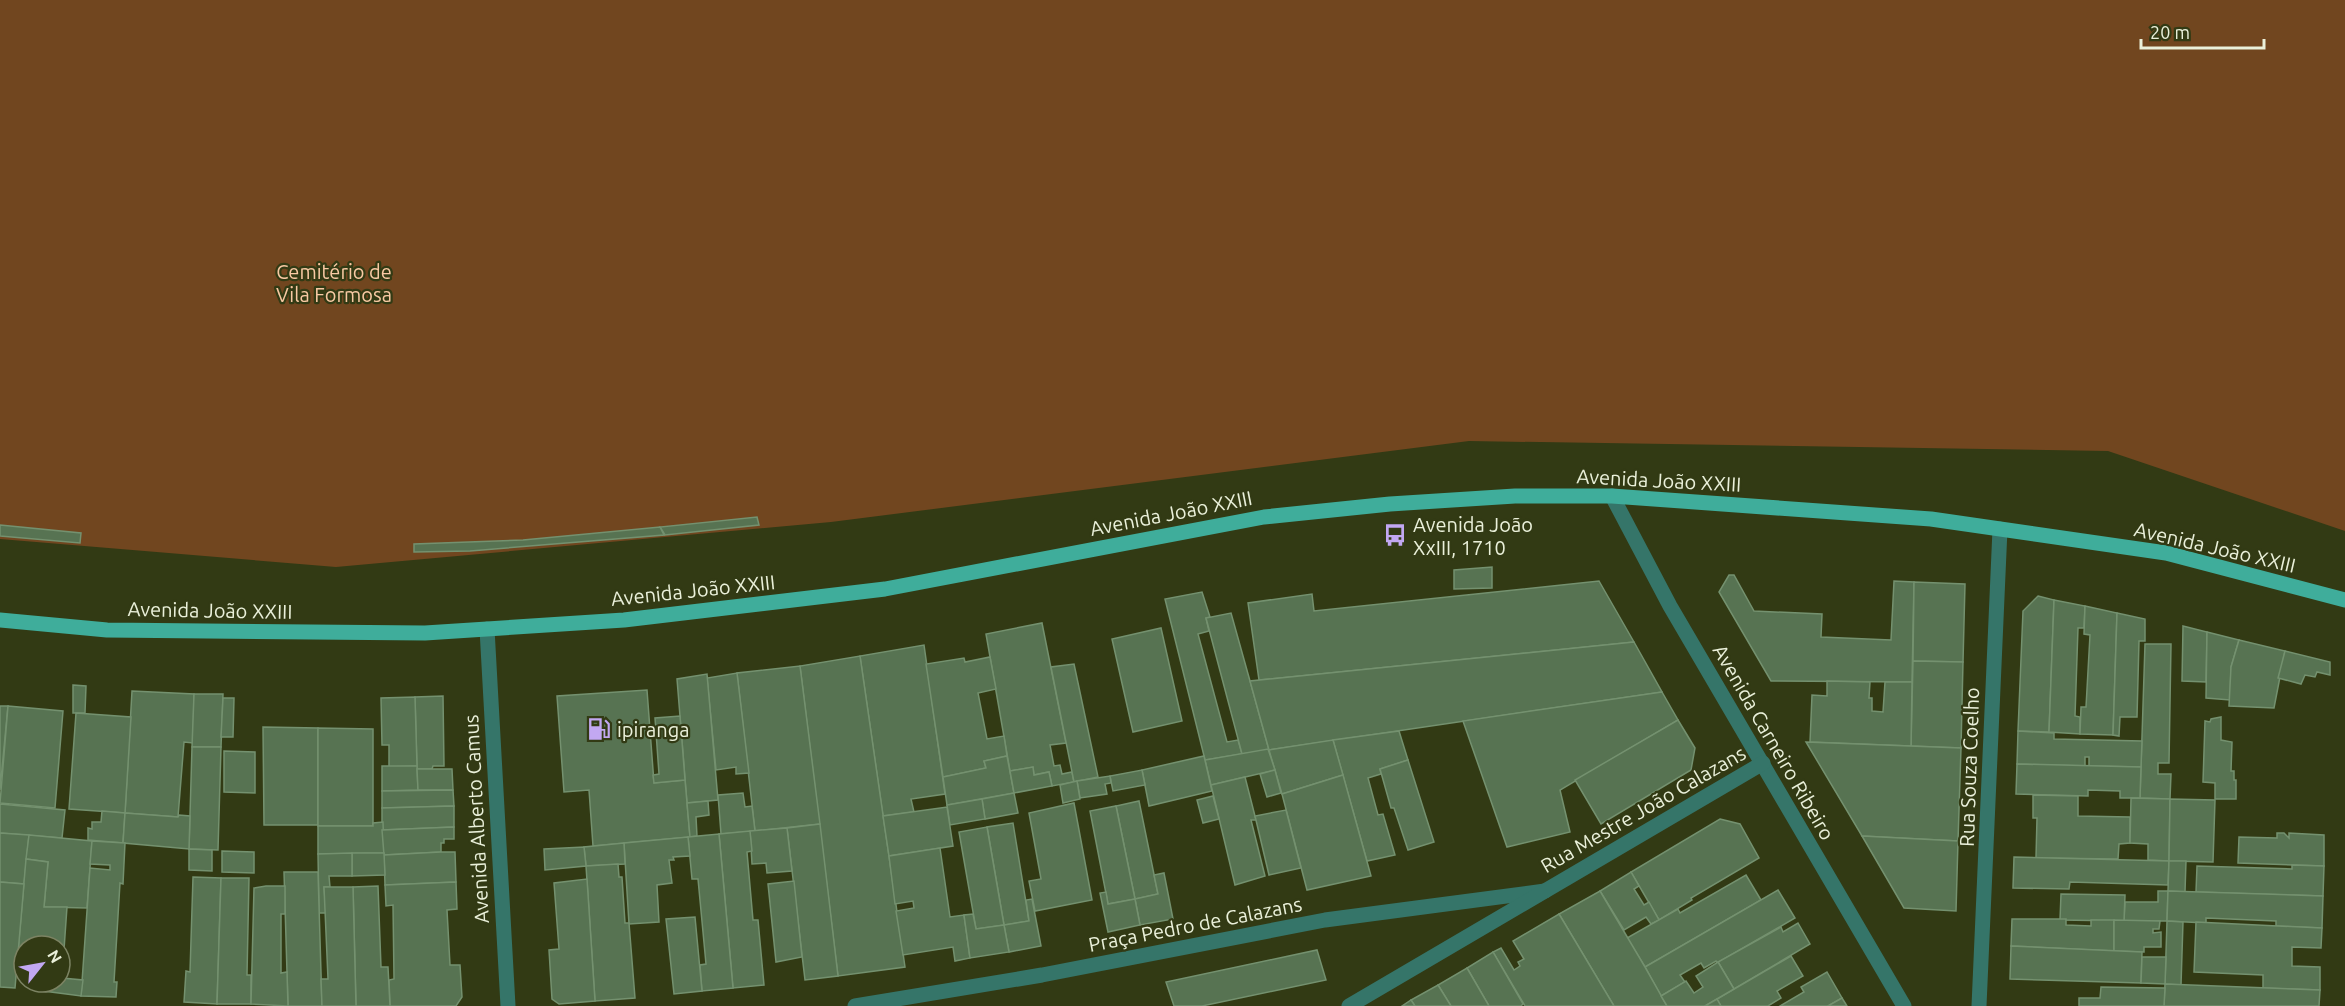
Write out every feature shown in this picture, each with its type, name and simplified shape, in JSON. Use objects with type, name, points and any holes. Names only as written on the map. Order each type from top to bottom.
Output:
[{"type":"main road","name":"Avenida João XXIII","points":[[0,620],[107,630],[425,633],[624,620],[885,589],[1264,517],[1390,504],[1515,496],[1612,496],[1931,519],[2166,553],[2345,600]]},
{"type":"street","name":"Avenida Carneiro Ribeiro","points":[[1612,496],[1671,606],[1904,1006]]},
{"type":"street","name":"Rua Souza Coelho","points":[[1979,1006],[2000,529]]},
{"type":"street","name":"Avenida Alberto Camus","points":[[487,629],[508,1006]]},
{"type":"street","name":"Rua Mestre João Calazans","points":[[1349,1006],[1763,763]]},
{"type":"street","name":"Praça Pedro de Calazans","points":[[855,1006],[1042,975],[1325,920],[1545,891]]},
{"type":"green space","name":"Cemitério de Vila Formosa","points":[[0,0],[2345,0],[2345,531],[2108,451],[1469,441],[831,522],[336,567],[0,539]]},
{"type":"building","points":[[757,517],[759,525],[665,535],[660,527]]},
{"type":"building","points":[[0,525],[81,533],[80,543],[0,536]]},
{"type":"building","points":[[660,527],[664,535],[470,551],[414,552],[414,544],[523,540]]},
{"type":"building","points":[[1492,567],[1492,588],[1454,589],[1454,570]]},
{"type":"building","points":[[1729,575],[1734,575],[1754,611],[1822,614],[1821,637],[1891,640],[1894,581],[1914,582],[1912,682],[1771,681],[1719,592]]},
{"type":"building","points":[[1599,581],[1634,642],[1259,680],[1248,603],[1312,594],[1314,611]]},
{"type":"building","points":[[1914,582],[1965,584],[1963,662],[1913,661]]},
{"type":"building","points":[[1202,592],[1210,617],[1206,618],[1209,631],[1198,634],[1227,742],[1238,740],[1242,754],[1205,760],[1165,599]]},
{"type":"building","points":[[2038,596],[2054,600],[2049,732],[2018,731],[2023,611]]},
{"type":"building","points":[[2054,600],[2085,606],[2084,628],[2078,628],[2075,716],[2080,717],[2080,734],[2049,732]]},
{"type":"building","points":[[2085,606],[2117,613],[2113,735],[2080,734],[2081,707],[2086,707],[2090,635],[2084,634]]},
{"type":"building","points":[[1231,613],[1269,750],[1242,754],[1206,618]]},
{"type":"building","points":[[2117,613],[2145,619],[2145,641],[2139,641],[2137,717],[2120,717],[2119,736],[2113,735]]},
{"type":"building","points":[[1042,623],[1066,743],[1050,745],[1054,766],[1060,765],[1062,774],[1072,772],[1074,782],[1052,786],[1049,772],[1034,775],[1033,767],[1010,771],[986,634]]},
{"type":"building","points":[[2183,626],[2207,632],[2206,682],[2182,681]]},
{"type":"building","points":[[1161,628],[1182,721],[1133,732],[1112,639]]},
{"type":"building","points":[[2207,632],[2239,640],[2231,667],[2230,700],[2206,698]]},
{"type":"building","points":[[2239,640],[2285,651],[2274,708],[2229,706],[2231,667]]},
{"type":"building","points":[[1634,642],[1662,692],[1269,750],[1250,681]]},
{"type":"building","points":[[2145,644],[2171,644],[2169,763],[2158,763],[2158,774],[2171,774],[2170,799],[2140,798]]},
{"type":"building","points":[[924,645],[945,794],[911,799],[914,812],[883,816],[860,656]]},
{"type":"building","points":[[2285,651],[2330,662],[2330,675],[2317,672],[2315,677],[2305,675],[2301,684],[2278,678]]},
{"type":"building","points":[[860,656],[905,967],[838,976],[800,666]]},
{"type":"building","points":[[990,657],[996,689],[978,693],[987,739],[1004,736],[1007,756],[984,761],[986,768],[943,777],[926,664],[964,658],[965,662]]},
{"type":"building","points":[[1913,661],[1963,662],[1961,748],[1911,746]]},
{"type":"building","points":[[1074,664],[1098,777],[1074,782],[1051,667]]},
{"type":"building","points":[[800,666],[820,824],[755,831],[737,673]]},
{"type":"building","points":[[737,673],[749,773],[736,774],[736,767],[716,770],[707,678]]},
{"type":"building","points":[[707,674],[718,800],[687,803],[677,679]]},
{"type":"building","points":[[1827,681],[1870,682],[1869,698],[1872,698],[1872,711],[1883,712],[1885,682],[1912,682],[1911,746],[1810,742],[1812,695],[1827,696]]},
{"type":"building","points":[[73,685],[86,686],[85,713],[73,713]]},
{"type":"building","points":[[647,690],[654,783],[685,780],[690,837],[593,846],[589,790],[564,792],[557,696]]},
{"type":"building","points":[[132,691],[194,694],[193,743],[184,742],[178,817],[125,813]]},
{"type":"building","points":[[1662,692],[1678,720],[1560,790],[1570,832],[1507,847],[1463,721]]},
{"type":"building","points":[[194,694],[223,694],[221,747],[192,747]]},
{"type":"building","points":[[443,696],[444,766],[417,769],[415,697]]},
{"type":"building","points":[[415,697],[417,766],[389,767],[389,745],[382,745],[381,698]]},
{"type":"building","points":[[223,698],[234,698],[233,737],[221,737]]},
{"type":"building","points":[[0,706],[8,706],[0,790]]},
{"type":"building","points":[[8,706],[63,711],[55,808],[0,803]]},
{"type":"building","points":[[76,713],[131,717],[125,813],[69,809]]},
{"type":"building","points":[[680,716],[685,780],[654,783],[653,775],[659,774],[655,718]]},
{"type":"building","points":[[2221,717],[2221,740],[2232,742],[2231,771],[2234,771],[2234,780],[2236,780],[2236,799],[2215,799],[2215,783],[2203,782],[2205,721],[2210,722],[2211,719]]},
{"type":"building","points":[[1678,720],[1695,748],[1691,770],[1601,824],[1575,780]]},
{"type":"building","points":[[263,727],[318,728],[318,825],[264,825]]},
{"type":"building","points":[[318,728],[373,729],[373,826],[318,826]]},
{"type":"building","points":[[1399,731],[1408,760],[1380,769],[1381,774],[1368,778],[1378,815],[1383,814],[1395,855],[1367,861],[1333,740]]},
{"type":"building","points":[[2018,731],[2054,733],[2054,739],[2142,741],[2141,767],[2089,766],[2089,757],[2085,757],[2085,766],[2017,764]]},
{"type":"building","points":[[1333,740],[1343,775],[1282,794],[1269,750]]},
{"type":"building","points":[[1806,742],[1961,748],[1958,841],[1862,836]]},
{"type":"building","points":[[192,747],[221,747],[218,850],[189,849]]},
{"type":"building","points":[[1268,749],[1275,770],[1211,785],[1205,760]]},
{"type":"building","points":[[224,751],[255,752],[255,793],[224,792]]},
{"type":"building","points":[[1007,756],[1014,793],[947,805],[943,777],[986,768],[984,761]]},
{"type":"building","points":[[1204,756],[1212,791],[1149,806],[1142,770]]},
{"type":"building","points":[[1408,760],[1434,842],[1408,850],[1394,808],[1391,808],[1380,769]]},
{"type":"building","points":[[2017,764],[2141,767],[2140,798],[2120,798],[2120,791],[2088,790],[2088,796],[2016,794]]},
{"type":"building","points":[[382,766],[417,766],[418,790],[382,791]]},
{"type":"building","points":[[1033,767],[1034,775],[1049,772],[1052,786],[1014,793],[1010,771]]},
{"type":"building","points":[[417,769],[452,769],[453,790],[418,790]]},
{"type":"building","points":[[1142,770],[1145,785],[1113,791],[1110,776]]},
{"type":"building","points":[[1275,770],[1281,793],[1267,797],[1260,774]]},
{"type":"building","points":[[1343,775],[1371,876],[1307,890],[1282,794]]},
{"type":"building","points":[[1110,776],[1111,783],[1105,784],[1107,794],[1080,798],[1077,781]]},
{"type":"building","points":[[1245,777],[1256,820],[1251,820],[1265,876],[1235,885],[1211,785]]},
{"type":"building","points":[[1077,781],[1080,799],[1063,803],[1060,785]]},
{"type":"building","points":[[453,790],[454,806],[382,808],[382,791]]},
{"type":"building","points":[[743,793],[745,807],[752,806],[755,831],[721,834],[718,795]]},
{"type":"building","points":[[1014,793],[1018,813],[985,819],[982,799]]},
{"type":"building","points":[[2033,795],[2078,796],[2078,816],[2130,817],[2130,843],[2119,844],[2118,859],[2036,858],[2037,818],[2033,818]]},
{"type":"building","points":[[1213,796],[1219,819],[1203,823],[1197,800]]},
{"type":"building","points":[[2131,798],[2170,799],[2169,861],[2148,860],[2148,844],[2130,843]]},
{"type":"building","points":[[982,799],[985,819],[950,825],[947,805]]},
{"type":"building","points":[[2170,799],[2215,800],[2213,862],[2169,861]]},
{"type":"building","points":[[708,801],[709,815],[696,817],[697,836],[690,837],[687,803]]},
{"type":"building","points":[[1139,801],[1158,894],[1135,899],[1116,806]]},
{"type":"building","points":[[1074,803],[1092,900],[1035,911],[1029,881],[1041,879],[1029,813]]},
{"type":"building","points":[[0,804],[65,810],[62,838],[0,833]]},
{"type":"building","points":[[454,806],[454,827],[382,830],[382,808]]},
{"type":"building","points":[[1116,806],[1135,899],[1108,904],[1090,811]]},
{"type":"building","points":[[947,807],[953,846],[889,856],[883,816]]},
{"type":"building","points":[[1286,810],[1301,868],[1269,875],[1255,816]]},
{"type":"building","points":[[102,811],[125,813],[123,843],[88,840],[88,828],[92,829],[92,822],[101,822]]},
{"type":"building","points":[[125,813],[190,816],[189,849],[123,843]]},
{"type":"building","points":[[1720,819],[1740,824],[1759,858],[1691,898],[1692,900],[1659,920],[1631,872]]},
{"type":"building","points":[[383,822],[384,853],[318,854],[318,826],[373,826],[373,823]]},
{"type":"building","points":[[1013,823],[1029,921],[1004,925],[987,827]]},
{"type":"building","points":[[820,824],[838,976],[805,980],[787,828]]},
{"type":"building","points":[[454,827],[454,839],[444,839],[444,843],[441,843],[441,852],[384,855],[382,830]]},
{"type":"building","points":[[987,827],[1004,925],[976,929],[959,832]]},
{"type":"building","points":[[787,828],[792,871],[767,873],[766,863],[752,864],[750,831]]},
{"type":"building","points":[[750,831],[752,851],[747,852],[753,920],[758,920],[764,985],[733,988],[719,834]]},
{"type":"building","points":[[0,833],[29,835],[24,884],[0,882]]},
{"type":"building","points":[[2277,833],[2284,833],[2289,838],[2289,833],[2324,835],[2324,866],[2238,863],[2239,837],[2277,838]]},
{"type":"building","points":[[719,834],[733,988],[702,991],[700,965],[706,964],[698,879],[692,879],[688,837]]},
{"type":"building","points":[[29,835],[92,841],[87,908],[44,907],[48,862],[26,859]]},
{"type":"building","points":[[1862,836],[1958,841],[1956,911],[1904,908]]},
{"type":"building","points":[[688,837],[690,856],[673,857],[674,860],[669,860],[672,883],[657,885],[659,922],[629,924],[624,843]]},
{"type":"building","points":[[92,841],[125,843],[123,884],[120,883],[114,982],[117,982],[116,997],[81,996],[90,868],[110,870],[110,865],[90,864]]},
{"type":"building","points":[[624,843],[625,864],[586,866],[584,847]]},
{"type":"building","points":[[584,847],[586,866],[545,870],[544,849]]},
{"type":"building","points":[[940,848],[950,917],[964,915],[970,958],[955,961],[953,947],[903,955],[896,911],[914,908],[913,901],[895,904],[889,856]]},
{"type":"building","points":[[189,849],[212,850],[212,871],[189,870]]},
{"type":"building","points":[[222,851],[254,852],[254,873],[222,872]]},
{"type":"building","points":[[455,852],[456,882],[385,885],[384,855]]},
{"type":"building","points":[[352,853],[384,853],[385,875],[352,876]]},
{"type":"building","points":[[352,853],[352,876],[329,876],[330,887],[324,887],[326,913],[319,913],[318,854]]},
{"type":"building","points":[[2014,857],[2169,861],[2168,885],[2070,882],[2069,889],[2013,888]]},
{"type":"building","points":[[26,859],[48,862],[44,907],[67,907],[65,934],[20,934]]},
{"type":"building","points":[[2169,861],[2186,861],[2185,892],[2168,891]]},
{"type":"building","points":[[618,864],[619,877],[622,877],[625,923],[629,923],[635,998],[595,1001],[586,866]]},
{"type":"building","points":[[2292,865],[2324,866],[2323,896],[2196,892],[2197,866],[2292,869]]},
{"type":"building","points":[[284,872],[318,872],[322,1006],[288,1006]]},
{"type":"building","points":[[1631,872],[1639,886],[1634,889],[1644,905],[1649,902],[1659,920],[1651,924],[1646,917],[1624,930],[1600,891]]},
{"type":"building","points":[[1164,873],[1173,919],[1140,925],[1135,899],[1158,894],[1154,875]]},
{"type":"building","points":[[1746,875],[1761,900],[1645,967],[1627,938],[1678,909],[1680,913]]},
{"type":"building","points":[[193,877],[221,878],[217,1004],[184,1002],[186,971],[190,972]]},
{"type":"building","points":[[221,878],[249,878],[247,975],[251,975],[251,1004],[217,1004]]},
{"type":"building","points":[[587,879],[595,1001],[559,1004],[552,999],[549,950],[559,949],[554,883]]},
{"type":"building","points":[[794,881],[802,957],[776,962],[768,884]]},
{"type":"building","points":[[0,882],[24,884],[20,934],[12,934],[12,988],[0,987]]},
{"type":"building","points":[[456,882],[457,909],[447,910],[450,965],[460,965],[462,997],[456,1006],[390,1006],[389,980],[394,979],[393,905],[386,906],[385,885]]},
{"type":"building","points":[[285,886],[285,914],[281,914],[281,973],[287,972],[288,1006],[251,1004],[254,888]]},
{"type":"building","points":[[378,886],[381,967],[388,967],[390,1006],[356,1006],[353,887]]},
{"type":"building","points":[[324,887],[353,887],[356,1006],[322,1006],[321,979],[328,979]]},
{"type":"building","points":[[1778,890],[1795,918],[1717,963],[1716,961],[1704,968],[1701,963],[1680,975],[1685,982],[1661,996],[1645,967]]},
{"type":"building","points":[[1600,891],[1667,1006],[1614,1006],[1559,914]]},
{"type":"building","points":[[2158,891],[2168,891],[2167,921],[2124,921],[2125,902],[2158,902]]},
{"type":"building","points":[[2168,891],[2323,896],[2322,928],[2276,926],[2276,921],[2206,918],[2206,923],[2167,921]]},
{"type":"building","points":[[1106,892],[1108,904],[1135,899],[1140,925],[1108,932],[1100,893]]},
{"type":"building","points":[[2061,894],[2125,895],[2124,921],[2060,920]]},
{"type":"building","points":[[1032,899],[1041,946],[1009,952],[1004,925],[1029,921],[1026,900]]},
{"type":"building","points":[[973,914],[976,929],[1004,925],[1009,952],[970,958],[964,915]]},
{"type":"building","points":[[1559,914],[1614,1006],[1525,1006],[1493,952],[1501,948],[1514,970],[1520,966],[1518,962],[1524,959],[1513,941]]},
{"type":"building","points":[[695,917],[702,991],[674,994],[666,919]]},
{"type":"building","points":[[2012,919],[2066,919],[2066,925],[2091,926],[2091,920],[2114,920],[2114,951],[2011,946]]},
{"type":"building","points":[[2114,920],[2160,921],[2159,929],[2153,929],[2153,933],[2161,932],[2161,947],[2144,947],[2144,952],[2114,951]]},
{"type":"building","points":[[2167,921],[2183,922],[2181,985],[2165,984]]},
{"type":"building","points":[[2196,922],[2322,928],[2321,948],[2292,947],[2292,966],[2320,967],[2320,990],[2263,988],[2263,975],[2194,972]]},
{"type":"building","points":[[1798,923],[1810,944],[1734,989],[1718,962],[1781,927],[1783,932]]},
{"type":"building","points":[[2011,946],[2142,952],[2141,983],[2010,979]]},
{"type":"building","points":[[1317,950],[1326,980],[1202,1006],[1174,1006],[1166,982]]},
{"type":"building","points":[[1493,952],[1523,1004],[1521,1006],[1489,1006],[1467,968]]},
{"type":"building","points":[[1791,956],[1803,976],[1777,991],[1781,998],[1768,1006],[1721,1006],[1717,999]]},
{"type":"building","points":[[2142,957],[2166,957],[2165,984],[2141,983]]},
{"type":"building","points":[[1718,962],[1734,989],[1705,1006],[1667,1006],[1661,996],[1686,981],[1694,993],[1703,987],[1696,976]]},
{"type":"building","points":[[1467,968],[1489,1006],[1451,1006],[1438,985]]},
{"type":"building","points":[[1827,972],[1842,998],[1828,1006],[1780,1006],[1804,992],[1801,987]]},
{"type":"building","points":[[72,979],[83,980],[81,996],[66,994],[72,994]]},
{"type":"building","points":[[2165,984],[2320,990],[2319,1006],[2164,1006]]},
{"type":"building","points":[[1438,985],[1451,1006],[1415,1006],[1411,1000]]},
{"type":"building","points":[[2101,987],[2165,988],[2164,1006],[2079,1006],[2079,998],[2100,998]]},
{"type":"building","points":[[1842,998],[1847,1006],[1828,1006]]},
{"type":"building","points":[[1717,999],[1721,1006],[1705,1006]]},
{"type":"building","points":[[1411,1000],[1415,1006],[1402,1006]]},
{"type":"place","name":"Avenida João XxIII, 1710","points":[[1395,535]]},
{"type":"place","name":"ipiranga","points":[[599,729]]}]
